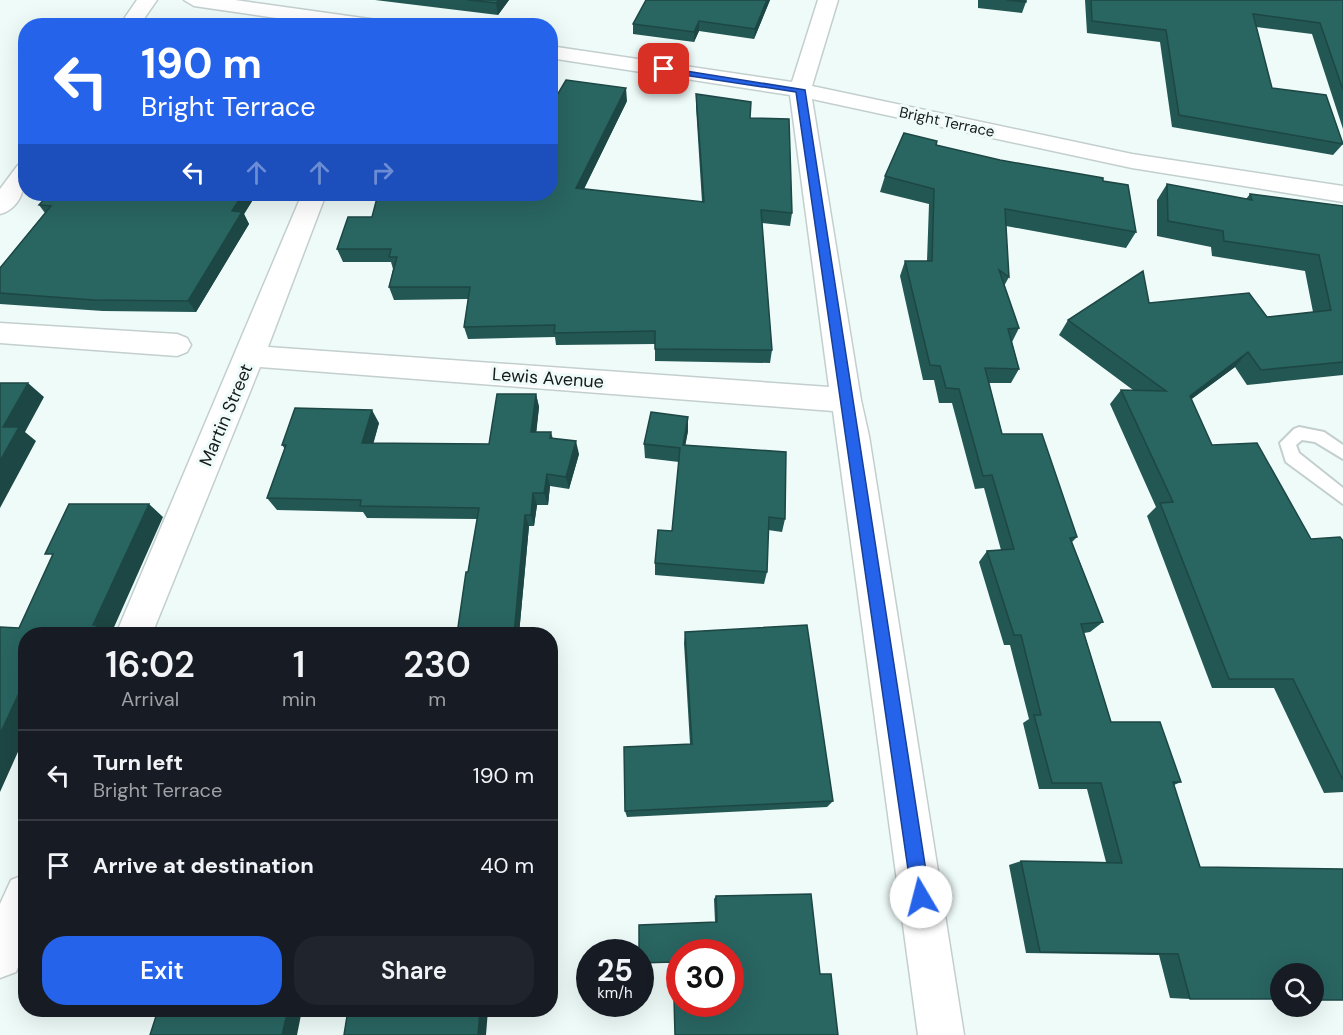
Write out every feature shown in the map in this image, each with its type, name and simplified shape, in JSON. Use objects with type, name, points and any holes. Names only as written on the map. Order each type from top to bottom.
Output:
[{"type":"street","points":[[135,18],[147,0]]},
{"type":"street","points":[[194,0],[321,18]]},
{"type":"street","points":[[828,0],[801,90],[941,1035]]},
{"type":"street","name":"Bright Terrace","points":[[558,53],[801,90],[1132,161],[1343,194]]},
{"type":"street","points":[[0,206],[18,181]]},
{"type":"street","name":"Martin Street","points":[[137,627],[250,356],[311,201]]},
{"type":"street","points":[[0,333],[177,345]]},
{"type":"street","name":"Lewis Avenue","points":[[250,356],[846,400]]},
{"type":"street","points":[[0,956],[18,914]]},
{"type":"lane","points":[[1343,453],[1319,436],[1299,433],[1288,443],[1292,457],[1343,497]]},
{"type":"building","points":[[468,0],[499,0],[496,3]]},
{"type":"building","points":[[646,0],[767,0],[755,29],[699,21],[694,32],[633,24]]},
{"type":"building","points":[[1091,0],[1343,0],[1343,90],[1320,23],[1253,14],[1272,88],[1326,95],[1343,144],[1179,115],[1166,30],[1092,21]]},
{"type":"building","points":[[566,80],[626,88],[576,188],[704,202],[696,94],[751,102],[750,118],[789,119],[792,213],[761,210],[772,350],[655,349],[655,331],[554,333],[555,325],[464,327],[470,287],[389,287],[397,257],[389,257],[391,249],[337,249],[348,217],[372,217],[376,201],[558,201],[558,94]]},
{"type":"building","points":[[904,133],[937,141],[936,145],[1000,160],[1103,178],[1103,181],[1128,185],[1136,232],[1005,209],[1009,277],[999,270],[1019,328],[1008,329],[1019,369],[985,368],[1002,434],[1042,434],[1077,537],[1070,538],[1103,622],[1081,624],[1111,722],[1160,722],[1181,782],[1173,782],[1200,867],[1343,869],[1343,1000],[1324,1000],[1324,963],[1270,963],[1270,999],[1190,999],[1178,954],[1040,952],[1021,861],[1122,863],[1101,783],[1052,783],[1034,715],[1041,715],[1021,635],[1014,635],[987,551],[1014,549],[992,475],[983,476],[959,389],[946,388],[940,366],[930,365],[905,261],[932,261],[934,189],[885,176]]},
{"type":"building","points":[[1167,184],[1252,200],[1250,194],[1343,206],[1343,362],[1261,370],[1248,352],[1190,396],[1212,445],[1257,443],[1311,539],[1340,537],[1343,541],[1343,780],[1293,679],[1229,679],[1160,503],[1173,502],[1121,390],[1166,391],[1068,320],[1143,271],[1149,303],[1249,293],[1267,317],[1331,310],[1319,255],[1224,241],[1223,231],[1168,221]]},
{"type":"building","points":[[43,201],[238,201],[232,211],[242,212],[188,301],[93,300],[0,293],[0,268],[51,206],[39,205]]},
{"type":"building","points":[[0,383],[28,383],[3,427],[19,427],[0,461]]},
{"type":"building","points":[[497,394],[536,394],[531,432],[551,432],[550,438],[576,441],[566,477],[547,474],[544,493],[533,493],[531,515],[525,515],[515,627],[458,627],[479,508],[360,506],[361,500],[267,498],[286,445],[282,445],[295,408],[372,410],[362,443],[489,444]]},
{"type":"building","points":[[651,412],[688,417],[683,445],[786,452],[785,519],[769,517],[767,572],[655,563],[658,530],[672,531],[680,448],[644,444]]},
{"type":"building","points":[[69,504],[149,504],[93,625],[97,625],[96,627],[19,627],[53,554],[45,554]]},
{"type":"building","points":[[807,625],[833,801],[625,811],[624,747],[692,744],[685,632]]},
{"type":"building","points":[[0,627],[18,628],[18,695],[0,734]]},
{"type":"building","points":[[811,894],[820,974],[831,974],[838,1035],[675,1035],[675,1017],[744,1017],[744,939],[666,939],[666,962],[654,963],[654,939],[639,939],[639,925],[717,922],[716,896]]},
{"type":"building","points":[[156,1017],[286,1017],[282,1035],[150,1035]]},
{"type":"building","points":[[347,1017],[479,1017],[478,1035],[344,1035]]},
{"type":"route","points":[[664,69],[801,90],[921,897]]}]
